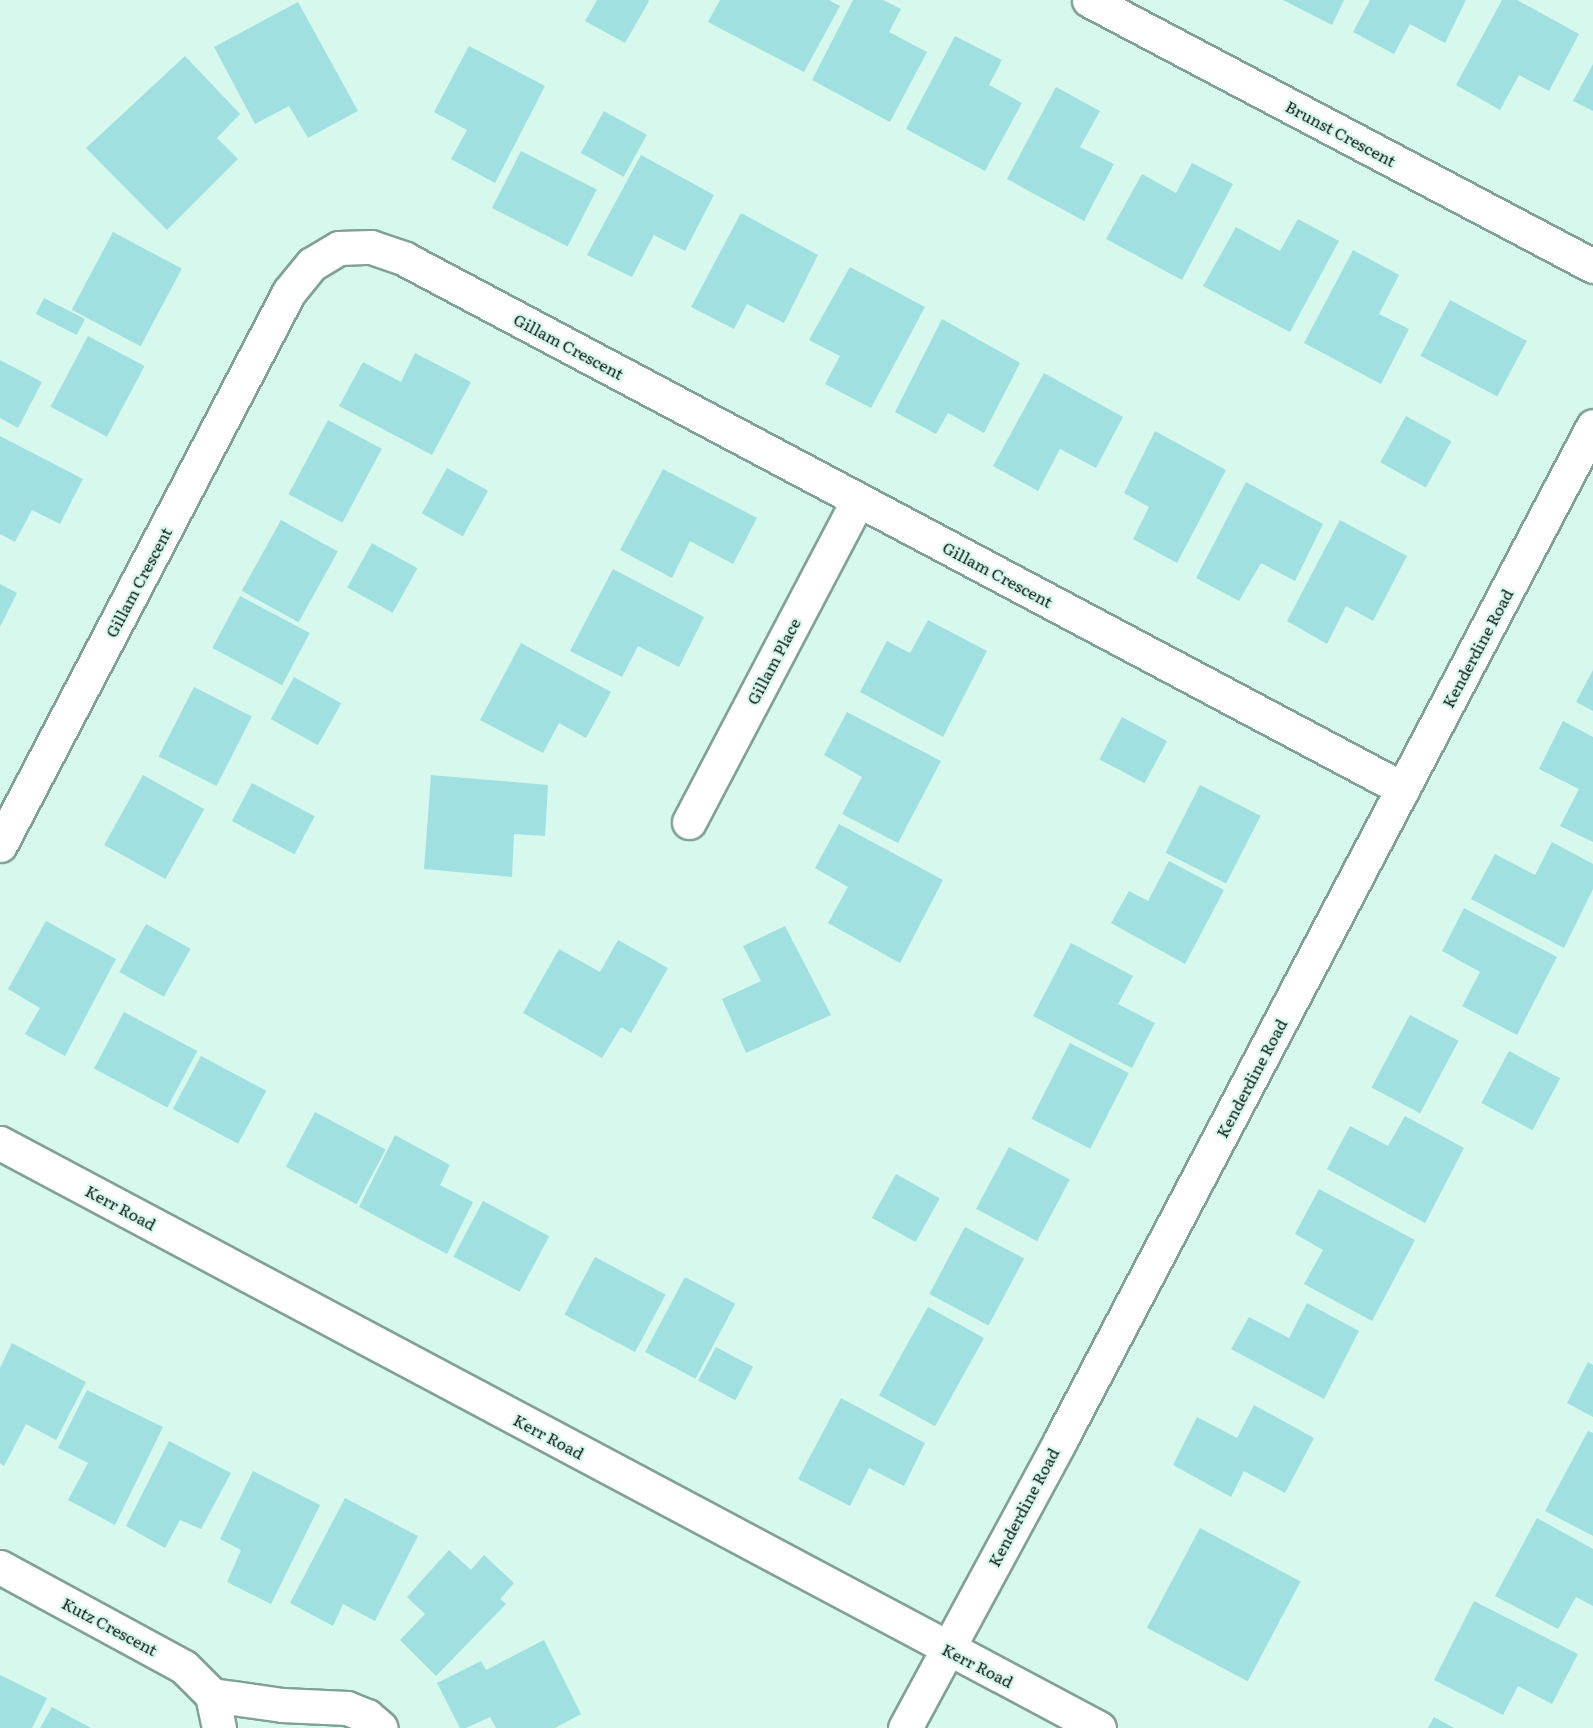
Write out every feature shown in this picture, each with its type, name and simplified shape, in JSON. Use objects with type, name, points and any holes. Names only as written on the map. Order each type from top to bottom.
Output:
[{"type":"street","name":"Brunst Crescent","points":[[1089,0],[1593,266]]},
{"type":"street","name":"Gillam Crescent","points":[[0,845],[289,292],[312,264],[339,248],[371,247],[405,259],[1403,789]]},
{"type":"street","name":"Kenderdine Road","points":[[905,1728],[1593,426]]},
{"type":"street","name":"Gillam Place","points":[[689,822],[858,500]]},
{"type":"street","name":"Kerr Road","points":[[0,1143],[1099,1728]]},
{"type":"street","name":"Kutz Crescent","points":[[0,1567],[184,1666],[212,1695]]},
{"type":"street","points":[[219,1728],[212,1695],[282,1705],[347,1707],[367,1716],[381,1728]]},
{"type":"building","points":[[597,0],[649,1],[625,43],[585,21]]},
{"type":"building","points":[[720,0],[829,0],[840,6],[804,72],[708,22]]},
{"type":"building","points":[[853,0],[883,0],[901,9],[889,32],[927,52],[890,122],[812,80]]},
{"type":"building","points":[[1283,0],[1344,0],[1332,25]]},
{"type":"building","points":[[1370,0],[1466,0],[1445,43],[1410,24],[1394,54],[1353,32]]},
{"type":"building","points":[[1502,0],[1517,0],[1579,34],[1549,91],[1519,75],[1500,110],[1456,85]]},
{"type":"building","points":[[298,2],[358,111],[308,138],[289,106],[255,124],[214,47]]},
{"type":"building","points":[[955,36],[1002,60],[989,85],[1022,103],[985,171],[906,129]]},
{"type":"building","points":[[469,46],[545,86],[495,183],[451,159],[467,130],[434,112]]},
{"type":"building","points":[[185,56],[240,114],[217,138],[238,159],[167,230],[86,148]]},
{"type":"building","points":[[1593,64],[1593,111],[1573,101]]},
{"type":"building","points":[[1056,87],[1100,111],[1080,147],[1114,164],[1084,221],[1007,179]]},
{"type":"building","points":[[604,111],[647,135],[624,177],[581,153]]},
{"type":"building","points":[[521,151],[597,190],[568,247],[492,208]]},
{"type":"building","points":[[641,155],[714,195],[685,251],[654,235],[632,277],[587,255]]},
{"type":"building","points":[[1192,163],[1233,184],[1182,280],[1106,239],[1142,174],[1176,193]]},
{"type":"building","points":[[741,213],[818,255],[784,323],[747,304],[734,329],[691,307]]},
{"type":"building","points":[[1298,219],[1339,241],[1290,332],[1203,286],[1236,227],[1280,251]]},
{"type":"building","points":[[113,232],[182,269],[141,346],[72,310]]},
{"type":"building","points":[[1353,250],[1399,275],[1379,314],[1409,329],[1381,384],[1304,343]]},
{"type":"building","points":[[850,267],[925,307],[871,408],[825,384],[840,356],[809,340]]},
{"type":"building","points":[[44,298],[85,319],[77,335],[36,314]]},
{"type":"building","points":[[1450,300],[1527,341],[1497,396],[1420,356]]},
{"type":"building","points":[[942,319],[1020,363],[984,433],[948,413],[936,434],[895,412]]},
{"type":"building","points":[[88,336],[145,366],[107,437],[50,407]]},
{"type":"building","points":[[415,353],[471,382],[432,455],[339,406],[363,362],[401,382]]},
{"type":"building","points":[[0,360],[42,382],[18,428],[0,418]]},
{"type":"building","points":[[1044,373],[1123,417],[1096,468],[1060,449],[1038,491],[993,466]]},
{"type":"building","points":[[1406,416],[1451,441],[1426,488],[1380,462]]},
{"type":"building","points":[[328,420],[382,449],[342,523],[289,494]]},
{"type":"building","points":[[1155,431],[1226,470],[1177,563],[1133,539],[1149,507],[1124,493]]},
{"type":"building","points":[[0,436],[83,479],[60,524],[32,510],[15,542],[0,534]]},
{"type":"building","points":[[447,468],[488,491],[463,536],[422,513]]},
{"type":"building","points":[[663,469],[757,518],[733,564],[690,541],[672,578],[620,550]]},
{"type":"building","points":[[1246,482],[1323,524],[1295,581],[1261,563],[1239,601],[1196,578]]},
{"type":"building","points":[[281,520],[338,552],[299,622],[242,591]]},
{"type":"building","points":[[1340,520],[1407,556],[1373,621],[1346,606],[1327,644],[1287,621]]},
{"type":"building","points":[[372,543],[417,568],[393,613],[347,588]]},
{"type":"building","points":[[613,569],[704,617],[679,667],[638,646],[622,677],[570,651]]},
{"type":"building","points":[[0,584],[17,593],[0,627]]},
{"type":"building","points":[[240,596],[310,633],[282,685],[212,648]]},
{"type":"building","points":[[928,620],[987,651],[943,737],[860,692],[887,641],[910,653]]},
{"type":"building","points":[[521,643],[611,692],[586,738],[559,723],[543,753],[480,720]]},
{"type":"building","points":[[1593,670],[1593,711],[1576,702]]},
{"type":"building","points":[[294,677],[341,703],[318,745],[271,719]]},
{"type":"building","points":[[194,687],[252,717],[217,786],[159,756]]},
{"type":"building","points":[[847,712],[941,761],[898,843],[842,814],[862,777],[824,755]]},
{"type":"building","points":[[1122,717],[1167,741],[1144,783],[1099,759]]},
{"type":"building","points":[[1563,721],[1593,737],[1593,842],[1560,826],[1579,789],[1539,769]]},
{"type":"building","points":[[143,775],[204,809],[165,879],[104,845]]},
{"type":"building","points":[[431,775],[548,785],[545,836],[514,834],[512,877],[424,869]]},
{"type":"building","points":[[252,783],[315,816],[295,854],[232,821]]},
{"type":"building","points":[[1200,785],[1261,816],[1226,884],[1165,853]]},
{"type":"building","points":[[839,824],[943,880],[900,963],[828,923],[848,887],[815,868]]},
{"type":"building","points":[[1552,842],[1593,864],[1593,889],[1564,948],[1471,899],[1495,854],[1535,875]]},
{"type":"building","points":[[1169,861],[1224,890],[1185,964],[1111,923],[1129,891],[1148,901]]},
{"type":"building","points":[[1464,908],[1557,957],[1517,1035],[1462,1006],[1480,972],[1442,951]]},
{"type":"building","points":[[46,921],[116,959],[65,1056],[25,1034],[40,1008],[8,989]]},
{"type":"building","points":[[146,924],[191,949],[164,997],[119,972]]},
{"type":"building","points":[[785,926],[831,1015],[746,1053],[722,999],[761,981],[743,946]]},
{"type":"building","points":[[618,940],[668,968],[631,1033],[621,1027],[602,1058],[523,1013],[559,949],[600,972]]},
{"type":"building","points":[[1071,943],[1133,976],[1118,1004],[1155,1023],[1132,1068],[1033,1016]]},
{"type":"building","points":[[124,1012],[197,1051],[167,1107],[94,1069]]},
{"type":"building","points":[[1410,1015],[1459,1041],[1420,1113],[1372,1087]]},
{"type":"building","points":[[1070,1043],[1129,1073],[1090,1149],[1031,1119]]},
{"type":"building","points":[[1509,1051],[1560,1078],[1533,1130],[1481,1103]]},
{"type":"building","points":[[201,1056],[266,1091],[238,1144],[173,1109]]},
{"type":"building","points":[[315,1112],[386,1150],[357,1204],[286,1167]]},
{"type":"building","points":[[1405,1116],[1464,1148],[1425,1223],[1327,1169],[1350,1126],[1388,1146]]},
{"type":"building","points":[[395,1135],[450,1165],[440,1185],[473,1202],[447,1254],[359,1207]]},
{"type":"building","points":[[1009,1147],[1070,1179],[1037,1241],[976,1209]]},
{"type":"building","points":[[896,1174],[940,1198],[915,1242],[872,1218]]},
{"type":"building","points":[[1319,1189],[1415,1240],[1372,1321],[1304,1284],[1323,1250],[1295,1234]]},
{"type":"building","points":[[483,1201],[549,1236],[520,1292],[453,1257]]},
{"type":"building","points":[[965,1227],[1024,1258],[988,1326],[929,1294]]},
{"type":"building","points":[[595,1257],[666,1295],[635,1352],[564,1314]]},
{"type":"building","points":[[685,1277],[735,1304],[695,1379],[645,1352]]},
{"type":"building","points":[[1307,1303],[1359,1331],[1324,1399],[1231,1349],[1249,1317],[1289,1338]]},
{"type":"building","points":[[928,1307],[984,1338],[935,1426],[879,1395]]},
{"type":"building","points":[[12,1343],[86,1382],[56,1440],[26,1424],[4,1466],[0,1463],[0,1368]]},
{"type":"building","points":[[716,1347],[753,1367],[735,1400],[698,1381]]},
{"type":"building","points":[[1588,1362],[1593,1365],[1593,1417],[1567,1403]]},
{"type":"building","points":[[87,1390],[163,1427],[115,1525],[68,1500],[88,1463],[58,1448]]},
{"type":"building","points":[[841,1398],[925,1443],[904,1486],[869,1468],[850,1506],[798,1479]]},
{"type":"building","points":[[1254,1405],[1314,1438],[1285,1493],[1244,1471],[1231,1497],[1173,1465],[1197,1417],[1237,1438]]},
{"type":"building","points":[[1588,1431],[1593,1433],[1593,1536],[1545,1511]]},
{"type":"building","points":[[169,1441],[231,1473],[201,1529],[180,1520],[165,1548],[126,1526]]},
{"type":"building","points":[[253,1471],[320,1505],[271,1604],[227,1582],[241,1550],[220,1539]]},
{"type":"building","points":[[345,1498],[418,1536],[375,1621],[343,1604],[333,1626],[290,1603]]},
{"type":"building","points":[[1537,1518],[1593,1549],[1593,1606],[1576,1597],[1558,1629],[1495,1596]]},
{"type":"building","points":[[1200,1528],[1301,1582],[1248,1681],[1147,1628]]},
{"type":"building","points":[[449,1550],[471,1570],[484,1555],[514,1583],[500,1599],[506,1604],[436,1676],[400,1640],[425,1614],[407,1597]]},
{"type":"building","points":[[1474,1601],[1578,1654],[1552,1704],[1518,1686],[1503,1715],[1434,1680]]},
{"type":"building","points":[[544,1640],[581,1714],[555,1728],[496,1728],[490,1717],[466,1728],[460,1728],[437,1683],[481,1661],[486,1670]]},
{"type":"building","points":[[0,1675],[47,1698],[32,1728],[0,1728]]},
{"type":"building","points":[[52,1707],[91,1728],[40,1728]]},
{"type":"building","points":[[1434,1717],[1454,1728],[1428,1728]]}]
